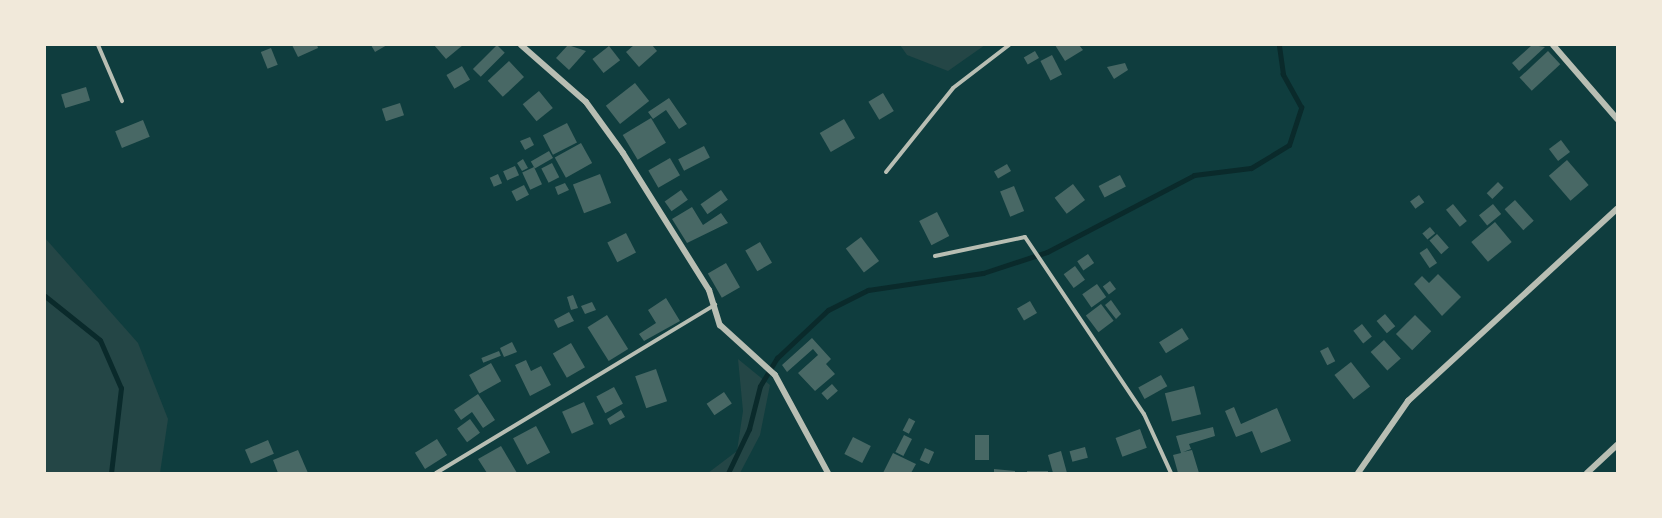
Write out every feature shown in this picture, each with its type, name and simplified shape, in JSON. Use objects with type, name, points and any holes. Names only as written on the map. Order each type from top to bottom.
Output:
[{"type":"street","points":[[521,45],[586,102],[716,305],[730,339],[765,365],[774,375],[828,473]]},
{"type":"street","points":[[1553,45],[1617,119]]},
{"type":"street","points":[[1358,473],[1408,401],[1617,208]]},
{"type":"street","points":[[1587,473],[1617,445]]},
{"type":"lane","points":[[98,45],[122,101]]},
{"type":"lane","points":[[886,172],[953,88],[1009,45]]},
{"type":"lane","points":[[935,256],[1025,237],[1144,414],[1171,473]]},
{"type":"lane","points":[[436,473],[716,305]]},
{"type":"shaded area","points":[[900,45],[985,45],[948,71],[907,55]]},
{"type":"shaded area","points":[[45,238],[138,343],[168,419],[160,473],[45,473]]},
{"type":"shaded area","points":[[738,359],[770,385],[760,435],[740,473],[708,473],[737,451],[743,411]]},
{"type":"building","points":[[292,45],[317,45],[318,48],[298,57]]},
{"type":"building","points":[[371,45],[387,45],[375,52]]},
{"type":"building","points":[[434,45],[463,45],[446,59]]},
{"type":"building","points":[[497,45],[505,53],[481,77],[473,69]]},
{"type":"building","points":[[568,45],[586,51],[569,70],[556,58]]},
{"type":"building","points":[[634,45],[652,45],[657,51],[639,67],[626,52]]},
{"type":"building","points":[[1055,45],[1079,45],[1083,50],[1065,61]]},
{"type":"building","points":[[1532,45],[1545,47],[1519,71],[1512,63]]},
{"type":"building","points":[[609,46],[620,60],[604,73],[592,59]]},
{"type":"building","points":[[271,48],[278,65],[268,69],[261,52]]},
{"type":"building","points":[[1035,51],[1039,58],[1028,64],[1024,58]]},
{"type":"building","points":[[1548,51],[1560,64],[1532,91],[1519,78]]},
{"type":"building","points":[[1052,55],[1062,75],[1050,81],[1040,61]]},
{"type":"building","points":[[509,61],[524,77],[503,97],[488,81]]},
{"type":"building","points":[[1125,63],[1128,70],[1114,79],[1107,67]]},
{"type":"building","points":[[462,66],[470,80],[454,89],[446,75]]},
{"type":"building","points":[[635,83],[649,101],[620,124],[606,106]]},
{"type":"building","points":[[86,87],[90,100],[65,108],[61,95]]},
{"type":"building","points":[[539,91],[553,108],[537,121],[523,104]]},
{"type":"building","points":[[883,93],[894,111],[879,120],[868,102]]},
{"type":"building","points":[[669,98],[687,124],[679,129],[666,110],[653,119],[648,112]]},
{"type":"building","points":[[400,103],[404,115],[386,121],[382,109]]},
{"type":"building","points":[[651,118],[666,143],[638,160],[623,135]]},
{"type":"building","points":[[844,119],[855,138],[831,152],[820,133]]},
{"type":"building","points":[[143,120],[150,137],[122,148],[115,131]]},
{"type":"building","points":[[567,123],[577,143],[553,155],[543,135]]},
{"type":"building","points":[[530,137],[534,145],[525,150],[520,141]]},
{"type":"building","points":[[1561,140],[1570,152],[1558,161],[1549,149]]},
{"type":"building","points":[[581,143],[592,163],[566,178],[555,158]]},
{"type":"building","points":[[704,146],[710,158],[684,171],[678,159]]},
{"type":"building","points":[[549,151],[553,158],[535,168],[531,162]]},
{"type":"building","points":[[670,158],[680,175],[658,188],[648,170]]},
{"type":"building","points":[[523,159],[528,168],[522,171],[517,163]]},
{"type":"building","points":[[1567,160],[1589,185],[1571,201],[1549,176]]},
{"type":"building","points":[[552,163],[559,177],[549,183],[541,168]]},
{"type":"building","points":[[1007,164],[1011,171],[998,178],[994,172]]},
{"type":"building","points":[[515,166],[519,175],[507,180],[503,171]]},
{"type":"building","points":[[534,167],[542,184],[530,190],[522,172]]},
{"type":"building","points":[[498,174],[502,183],[494,187],[490,178]]},
{"type":"building","points":[[600,174],[611,203],[584,213],[573,184]]},
{"type":"building","points":[[1120,175],[1126,187],[1105,197],[1099,186]]},
{"type":"building","points":[[1498,182],[1504,188],[1492,199],[1487,193]]},
{"type":"building","points":[[565,183],[569,190],[558,195],[555,187]]},
{"type":"building","points":[[1073,184],[1085,200],[1067,214],[1055,198]]},
{"type":"building","points":[[524,185],[529,195],[517,201],[512,191]]},
{"type":"building","points":[[1014,186],[1024,211],[1010,217],[1000,192]]},
{"type":"building","points":[[681,190],[688,200],[671,211],[665,201]]},
{"type":"building","points":[[721,190],[728,200],[707,214],[701,204]]},
{"type":"building","points":[[1419,195],[1424,202],[1415,209],[1410,201]]},
{"type":"building","points":[[1515,200],[1534,221],[1523,230],[1505,209]]},
{"type":"building","points":[[1453,204],[1467,221],[1460,227],[1446,210]]},
{"type":"building","points":[[1493,204],[1501,214],[1487,225],[1479,215]]},
{"type":"building","points":[[692,207],[703,225],[721,213],[728,223],[687,243],[672,219]]},
{"type":"building","points":[[937,212],[949,236],[931,245],[919,221]]},
{"type":"building","points":[[1495,222],[1512,242],[1488,262],[1471,242]]},
{"type":"building","points":[[1430,227],[1435,233],[1427,240],[1422,233]]},
{"type":"building","points":[[626,233],[636,253],[617,262],[607,243]]},
{"type":"building","points":[[1437,234],[1449,248],[1441,254],[1429,241]]},
{"type":"building","points":[[861,237],[879,261],[864,272],[846,248]]},
{"type":"building","points":[[760,242],[772,263],[757,271],[745,250]]},
{"type":"building","points":[[1427,248],[1437,263],[1430,268],[1420,253]]},
{"type":"building","points":[[1088,254],[1094,263],[1083,270],[1077,261]]},
{"type":"building","points":[[726,263],[740,287],[722,298],[708,274]]},
{"type":"building","points":[[1075,266],[1085,280],[1074,288],[1064,274]]},
{"type":"building","points":[[1438,274],[1461,297],[1442,316],[1414,284],[1422,276],[1429,283]]},
{"type":"building","points":[[1110,281],[1116,289],[1109,294],[1103,286]]},
{"type":"building","points":[[1097,284],[1106,297],[1091,307],[1082,294]]},
{"type":"building","points":[[573,295],[578,308],[571,310],[567,297]]},
{"type":"building","points":[[666,298],[680,321],[644,341],[639,334],[656,323],[648,310]]},
{"type":"building","points":[[1111,300],[1121,314],[1116,319],[1105,305]]},
{"type":"building","points":[[1030,301],[1037,313],[1024,321],[1017,309]]},
{"type":"building","points":[[592,302],[596,310],[585,314],[581,306]]},
{"type":"building","points":[[1101,304],[1114,321],[1098,332],[1086,315]]},
{"type":"building","points":[[569,312],[574,321],[558,328],[554,320]]},
{"type":"building","points":[[1385,314],[1395,326],[1387,333],[1377,321]]},
{"type":"building","points":[[607,315],[628,349],[609,361],[587,327]]},
{"type":"building","points":[[1415,315],[1431,331],[1412,350],[1396,334]]},
{"type":"building","points":[[1362,324],[1372,337],[1363,343],[1353,331]]},
{"type":"building","points":[[1182,328],[1189,339],[1166,353],[1159,342]]},
{"type":"building","points":[[812,338],[831,359],[826,364],[835,374],[815,391],[798,373],[818,355],[813,349],[787,372],[782,365]]},
{"type":"building","points":[[1384,340],[1401,359],[1387,371],[1371,352]]},
{"type":"building","points":[[512,342],[517,352],[504,357],[500,348]]},
{"type":"building","points":[[571,343],[585,367],[567,378],[553,354]]},
{"type":"building","points":[[1328,347],[1335,361],[1327,365],[1320,351]]},
{"type":"building","points":[[499,351],[501,356],[483,363],[481,358]]},
{"type":"building","points":[[526,360],[531,371],[541,366],[551,385],[530,396],[515,365]]},
{"type":"building","points":[[1351,362],[1370,386],[1354,399],[1334,375]]},
{"type":"building","points":[[491,363],[501,381],[479,393],[469,375]]},
{"type":"building","points":[[656,369],[667,401],[646,408],[635,376]]},
{"type":"building","points":[[1161,375],[1167,386],[1145,399],[1138,388]]},
{"type":"building","points":[[832,384],[838,391],[827,400],[821,393]]},
{"type":"building","points":[[1194,386],[1201,414],[1172,421],[1165,393]]},
{"type":"building","points":[[614,387],[623,404],[605,413],[596,396]]},
{"type":"building","points":[[724,392],[732,404],[714,415],[707,404]]},
{"type":"building","points":[[478,394],[495,420],[483,428],[472,412],[461,420],[454,410]]},
{"type":"building","points":[[584,402],[594,424],[572,434],[562,412]]},
{"type":"building","points":[[1234,407],[1241,424],[1277,408],[1291,441],[1261,453],[1252,431],[1236,437],[1225,411]]},
{"type":"building","points":[[621,410],[625,417],[610,425],[607,419]]},
{"type":"building","points":[[909,418],[915,421],[909,434],[903,430]]},
{"type":"building","points":[[470,419],[480,433],[467,442],[457,428]]},
{"type":"building","points":[[536,426],[550,452],[527,465],[513,438]]},
{"type":"building","points":[[1213,427],[1215,436],[1189,444],[1191,449],[1183,452],[1192,450],[1199,473],[1178,473],[1173,455],[1181,453],[1176,436]]},
{"type":"building","points":[[1140,429],[1147,448],[1122,457],[1116,438]]},
{"type":"building","points":[[904,435],[912,439],[903,456],[895,452]]},
{"type":"building","points":[[975,435],[989,435],[989,460],[975,460]]},
{"type":"building","points":[[853,437],[871,446],[862,463],[844,454]]},
{"type":"building","points":[[437,439],[447,455],[425,469],[415,453]]},
{"type":"building","points":[[268,440],[274,454],[251,464],[245,450]]},
{"type":"building","points":[[501,446],[517,473],[487,473],[478,459]]},
{"type":"building","points":[[1085,447],[1088,458],[1072,462],[1070,451]]},
{"type":"building","points":[[925,448],[934,452],[929,464],[920,460]]},
{"type":"building","points":[[298,450],[308,473],[278,473],[273,460]]},
{"type":"building","points":[[1061,451],[1067,473],[1053,473],[1048,455]]},
{"type":"building","points":[[893,453],[916,464],[911,473],[883,473]]},
{"type":"building","points":[[994,469],[1015,471],[1015,473],[994,473]]},
{"type":"building","points":[[1027,471],[1048,471],[1048,473],[1027,473]]},
{"type":"waterway","points":[[728,473],[749,429],[760,386],[777,358],[828,310],[868,290],[983,273],[1047,252],[1194,175],[1251,168],[1289,145],[1301,107],[1283,74],[1279,45]]},
{"type":"waterway","points":[[45,296],[100,340],[121,388],[111,473]]}]
